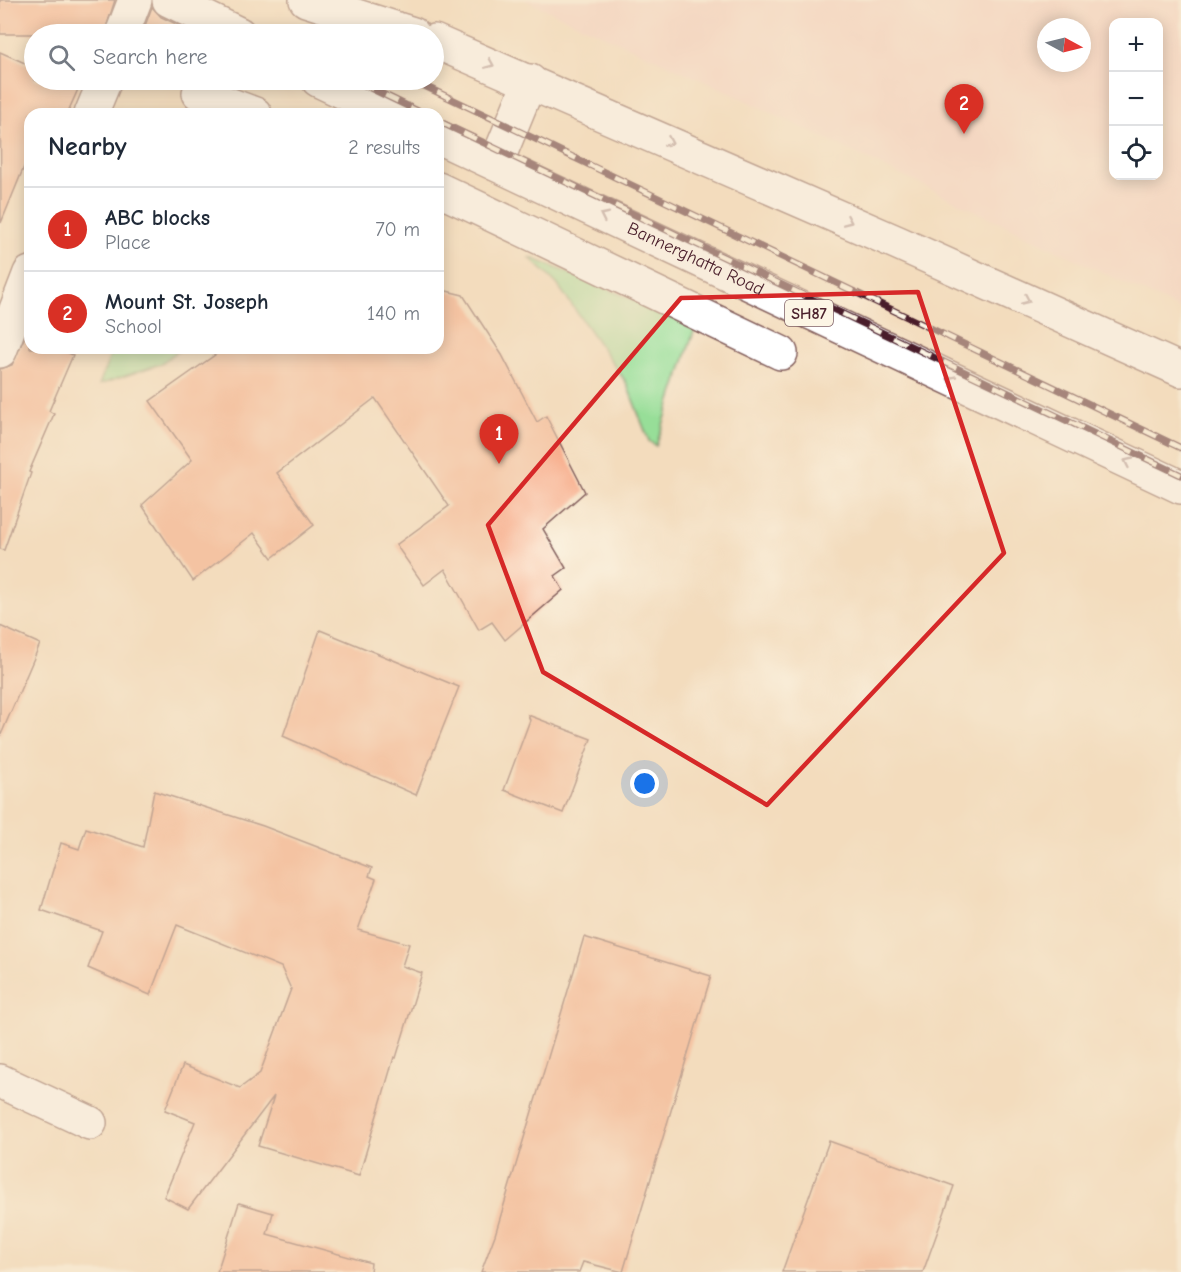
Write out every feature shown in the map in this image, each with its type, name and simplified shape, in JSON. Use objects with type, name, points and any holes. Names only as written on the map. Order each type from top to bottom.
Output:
[{"type":"main road","points":[[126,24],[135,0]]},
{"type":"main road","points":[[169,0],[218,24]]},
{"type":"main road","points":[[306,0],[382,24]]},
{"type":"main road","points":[[444,45],[530,81],[1181,370]]},
{"type":"main road","points":[[496,164],[530,81]]},
{"type":"main road","points":[[93,108],[101,90]]},
{"type":"main road","points":[[339,90],[377,108]]},
{"type":"main road","points":[[199,93],[239,108]]},
{"type":"main road","name":"Bannerghatta Road","points":[[444,140],[1181,487]]},
{"type":"main road","points":[[444,192],[782,353]]},
{"type":"main road","points":[[3,337],[24,287]]},
{"type":"main road","points":[[0,1081],[90,1123]]},
{"type":"highlighted area","points":[[918,292],[1004,553],[767,805],[543,672],[488,525],[681,298]]},
{"type":"shaded area","points":[[525,0],[1181,0],[1181,310],[728,92]]},
{"type":"green space","points":[[529,257],[696,325],[656,446],[649,441],[626,382],[557,284]]},
{"type":"green space","points":[[111,354],[174,354],[160,364],[99,385]]},
{"type":"building","points":[[0,0],[115,0],[107,24],[24,24],[24,34],[0,34]]},
{"type":"building","points":[[152,7],[161,17],[176,24],[146,24]]},
{"type":"building","points":[[0,52],[24,63],[24,90],[78,90],[70,108],[24,108],[24,167],[1,223]]},
{"type":"building","points":[[444,290],[463,295],[502,355],[537,422],[546,416],[585,492],[543,529],[566,568],[555,576],[563,590],[505,640],[492,622],[479,630],[445,569],[424,585],[396,545],[449,506],[375,398],[277,473],[314,525],[272,558],[254,533],[193,581],[142,505],[192,460],[150,401],[217,354],[444,354]]},
{"type":"building","points":[[24,338],[24,354],[73,355],[49,411],[54,414],[29,472],[31,473],[4,550],[0,549],[0,369],[12,365]]},
{"type":"building","points":[[0,626],[40,644],[0,737]]},
{"type":"building","points":[[320,630],[459,687],[416,795],[283,736]]},
{"type":"building","points":[[528,715],[591,739],[563,813],[504,790],[530,720]]},
{"type":"building","points":[[154,791],[263,826],[372,868],[369,876],[376,879],[358,930],[409,944],[402,966],[422,973],[396,1058],[394,1057],[359,1176],[258,1146],[274,1096],[188,1209],[164,1197],[195,1122],[165,1110],[183,1065],[240,1088],[260,1073],[291,989],[281,967],[177,925],[150,995],[88,968],[102,931],[41,910],[61,843],[79,849],[86,828],[143,847]]},
{"type":"building","points":[[584,937],[711,976],[623,1272],[583,1262],[579,1272],[481,1272],[495,1235]]},
{"type":"building","points":[[829,1141],[954,1186],[923,1272],[782,1272]]},
{"type":"building","points":[[239,1203],[273,1213],[267,1234],[371,1263],[370,1272],[217,1272]]},
{"type":"railway","points":[[374,90],[412,108]]},
{"type":"railway","points":[[433,90],[1181,448]]},
{"type":"railway","points":[[444,124],[1181,475]]},
{"type":"place","name":"Mount St. Joseph","points":[[964,134]]},
{"type":"place","name":"ABC blocks","points":[[499,464]]}]
